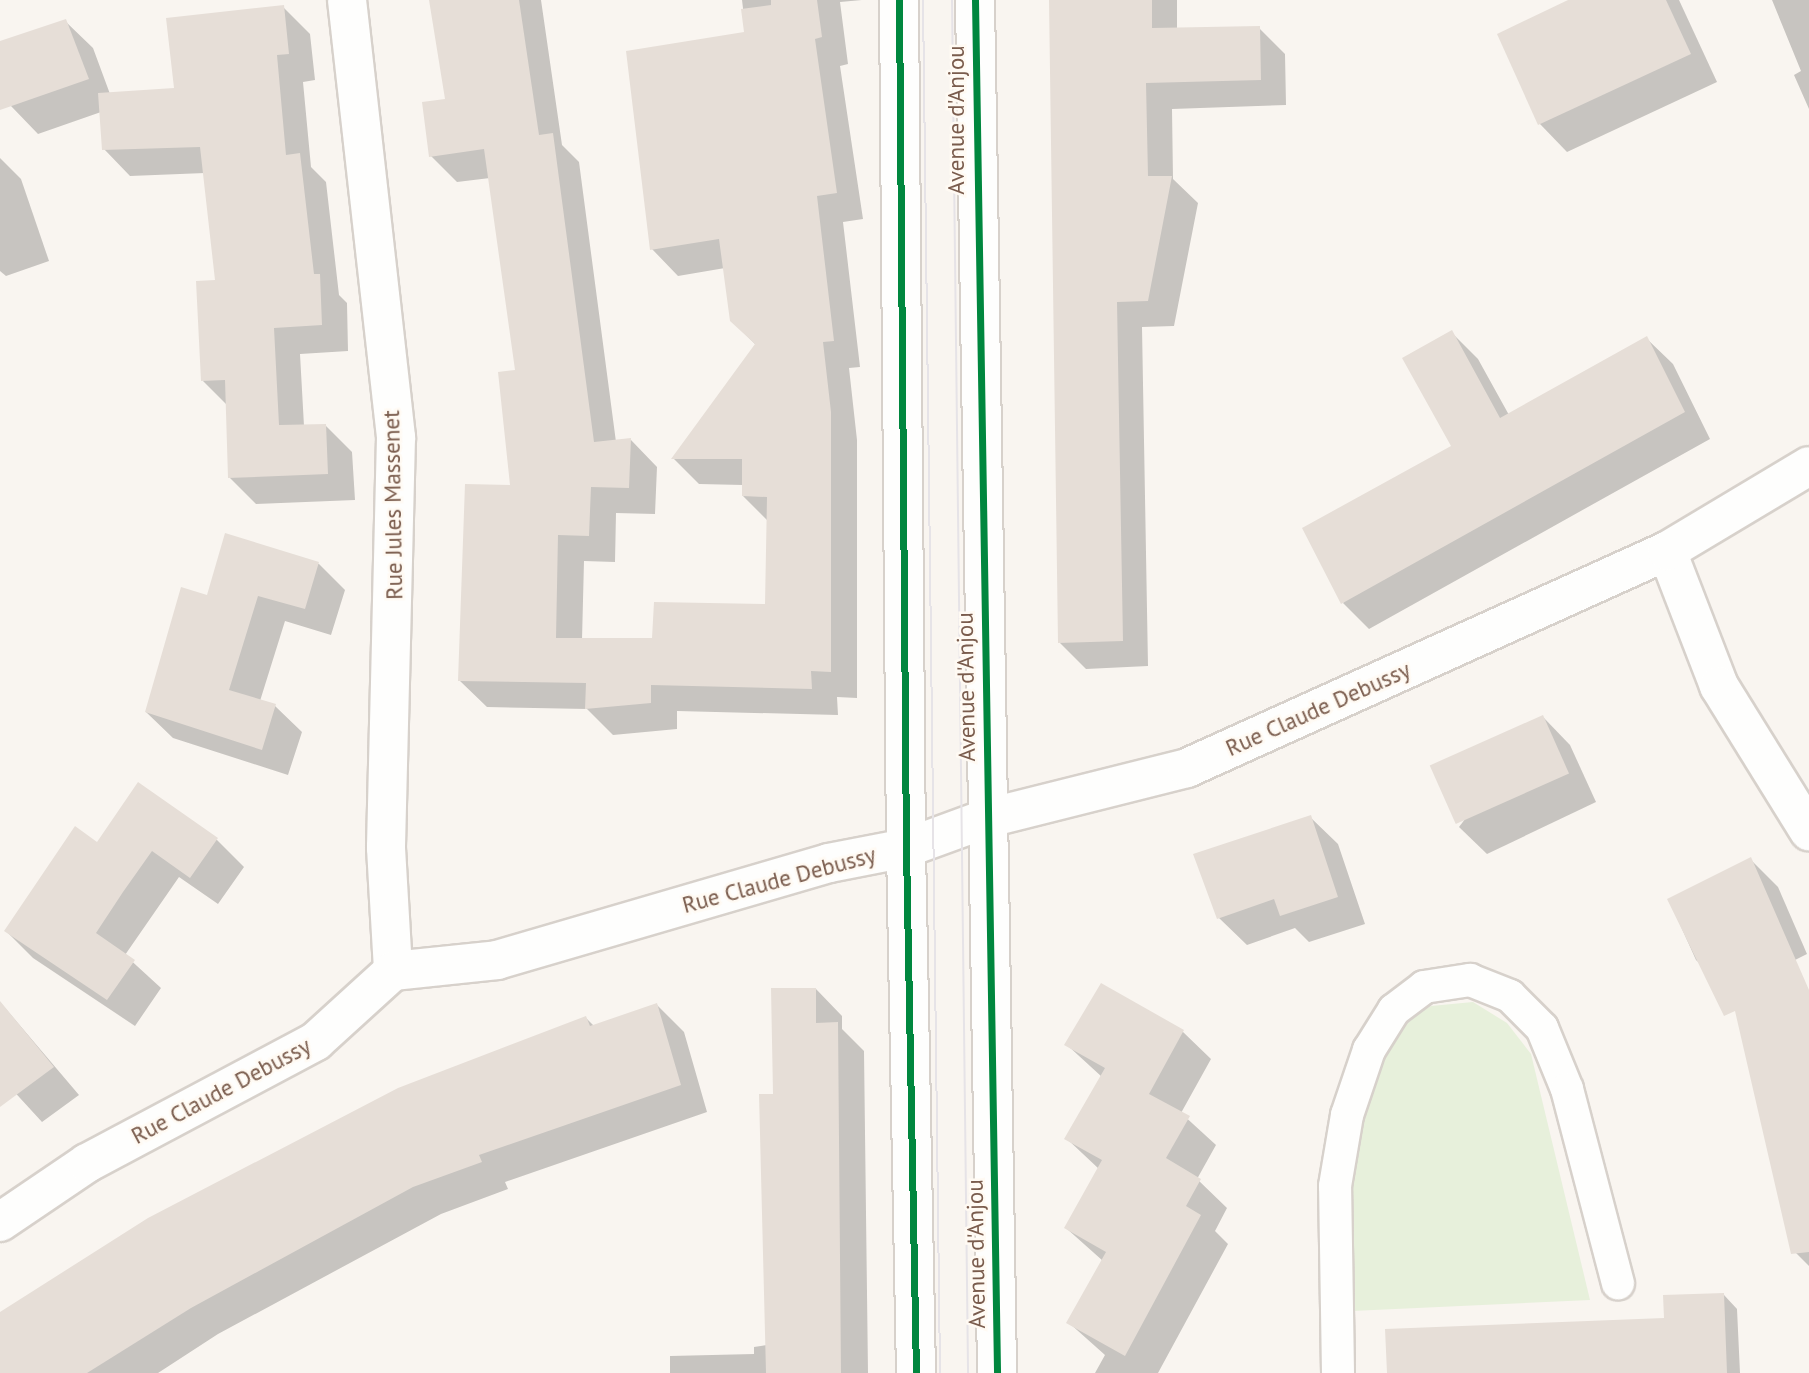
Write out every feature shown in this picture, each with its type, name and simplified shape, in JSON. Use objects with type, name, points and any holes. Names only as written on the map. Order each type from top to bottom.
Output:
[{"type":"street","name":"Rue Jules Massenet","points":[[347,0],[396,437],[386,848],[393,971]]},
{"type":"street","points":[[898,0],[906,848],[916,1373]]},
{"type":"street","name":"Avenue d'Anjou","points":[[975,0],[997,1373]]},
{"type":"street","name":"Rue Claude Debussy","points":[[0,1222],[88,1163],[316,1041],[393,971],[497,960],[829,863],[906,848],[988,818],[1186,768],[1667,551],[1809,466]]},
{"type":"street","points":[[1667,551],[1719,686],[1809,831]]},
{"type":"lane","points":[[1338,1373],[1335,1186],[1347,1115],[1369,1050],[1394,1010],[1424,987],[1471,980],[1510,996],[1542,1028],[1567,1089],[1618,1283]]},
{"type":"green space","points":[[1473,1002],[1507,1023],[1531,1054],[1590,1300],[1352,1311],[1351,1176],[1364,1110],[1385,1053],[1407,1020],[1431,1006]]},
{"type":"building","points":[[429,0],[519,0],[539,135],[553,133],[594,442],[631,438],[629,488],[591,487],[589,536],[558,535],[556,638],[652,638],[654,602],[765,604],[767,497],[742,496],[742,459],[671,459],[755,344],[730,321],[719,239],[650,250],[626,51],[744,32],[741,9],[771,5],[771,0],[817,0],[822,37],[815,39],[837,193],[817,196],[834,341],[823,342],[831,412],[831,672],[811,671],[812,689],[651,685],[651,703],[585,709],[586,683],[458,681],[465,484],[510,485],[498,372],[515,370],[484,149],[429,157],[422,102],[445,99]]},
{"type":"building","points":[[1049,0],[1152,0],[1152,28],[1260,26],[1261,80],[1146,83],[1148,176],[1172,176],[1148,301],[1117,302],[1123,641],[1058,643]]},
{"type":"building","points":[[1568,0],[1666,0],[1691,54],[1538,125],[1497,34]]},
{"type":"building","points":[[284,5],[289,54],[277,55],[286,155],[300,153],[314,274],[320,274],[322,325],[274,328],[279,425],[326,424],[328,474],[228,478],[225,380],[201,381],[196,281],[215,280],[200,147],[102,150],[98,93],[174,88],[166,18]]},
{"type":"building","points":[[66,19],[89,79],[0,110],[0,41]]},
{"type":"building","points":[[1452,330],[1500,418],[1647,336],[1685,412],[1341,604],[1302,528],[1451,446],[1402,358]]},
{"type":"building","points":[[225,533],[319,562],[305,609],[258,596],[229,690],[276,704],[262,750],[145,712],[181,587],[207,595]]},
{"type":"building","points":[[1543,715],[1569,773],[1456,824],[1430,765]]},
{"type":"building","points":[[138,782],[218,838],[190,878],[152,851],[123,892],[96,933],[135,960],[107,1000],[4,931],[75,826],[97,842]]},
{"type":"building","points":[[1311,815],[1338,897],[1280,916],[1274,899],[1217,919],[1193,854]]},
{"type":"building","points":[[1751,857],[1809,990],[1809,1252],[1791,1254],[1735,1011],[1724,1016],[1667,899]]},
{"type":"building","points":[[1101,983],[1184,1030],[1149,1094],[1190,1116],[1166,1158],[1201,1179],[1186,1206],[1201,1215],[1125,1356],[1066,1323],[1106,1252],[1064,1228],[1102,1160],[1064,1139],[1105,1068],[1064,1045]]},
{"type":"building","points":[[771,988],[816,988],[816,1023],[838,1022],[841,1373],[766,1373],[759,1094],[773,1094]]},
{"type":"building","points":[[0,1001],[54,1067],[0,1107]]},
{"type":"building","points":[[657,1003],[681,1085],[479,1155],[482,1162],[413,1187],[191,1308],[87,1373],[0,1373],[0,1312],[148,1218],[398,1088],[586,1016],[590,1026]]},
{"type":"building","points":[[1724,1293],[1727,1373],[1387,1373],[1385,1329],[1664,1318],[1663,1295]]},
{"type":"tram line","points":[[923,0],[940,1373]]},
{"type":"tram line","points":[[952,0],[968,1373]]},
{"type":"cycle path","points":[[899,0],[906,848],[916,1373]]},
{"type":"cycle path","points":[[975,0],[997,1373]]}]
